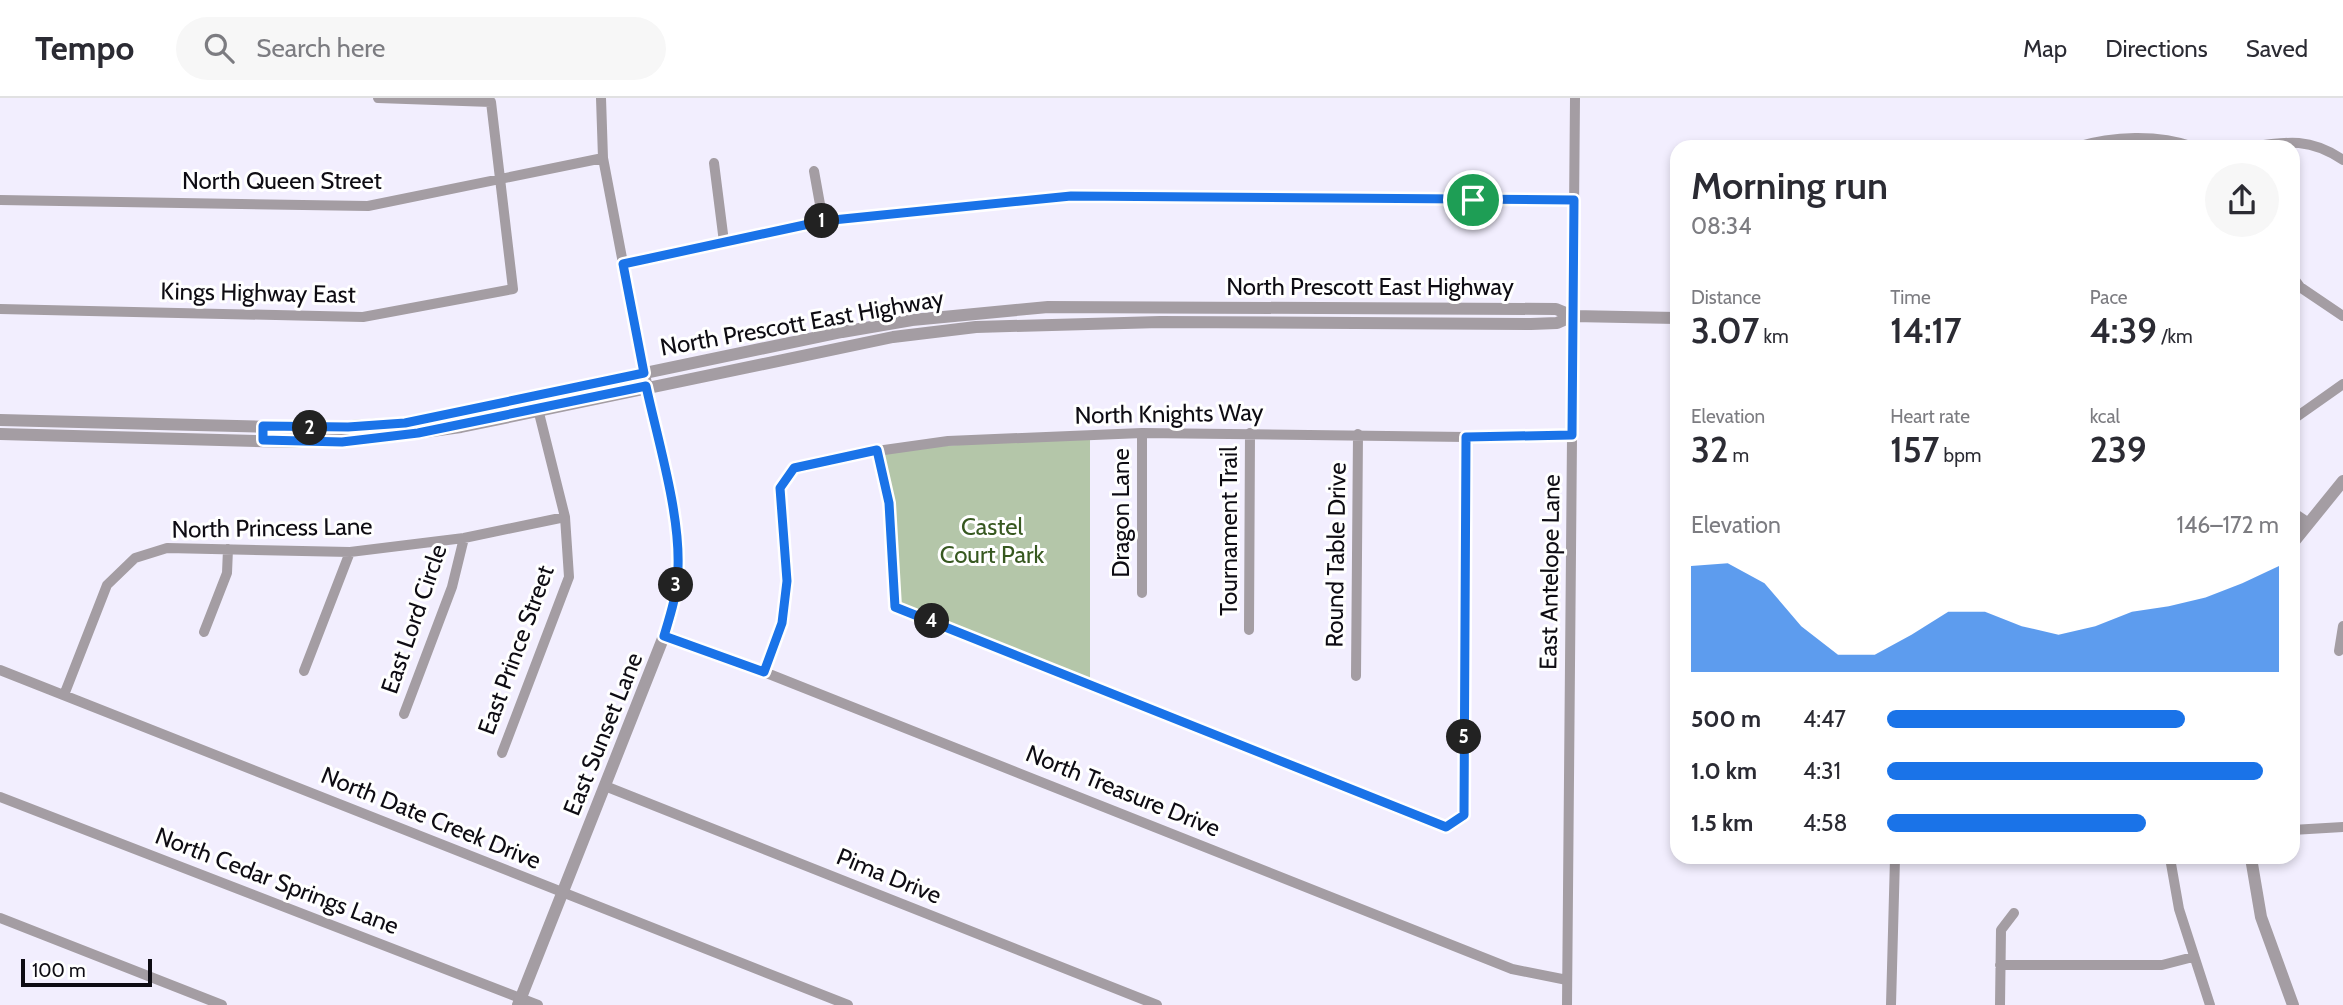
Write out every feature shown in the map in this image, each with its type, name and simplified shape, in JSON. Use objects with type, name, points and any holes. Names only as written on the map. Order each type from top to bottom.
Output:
[{"type":"street","points":[[378,98],[491,102],[499,181]]},
{"type":"street","name":"East Sunset Lane","points":[[519,1002],[664,636],[675,598],[678,566],[676,530],[603,158],[601,98]]},
{"type":"street","name":"East Antelope Lane","points":[[1567,1005],[1575,98]]},
{"type":"street","points":[[2099,140],[2175,140]]},
{"type":"street","points":[[2300,143],[2324,147],[2343,160]]},
{"type":"street","name":"North Queen Street","points":[[0,200],[368,206],[603,158]]},
{"type":"street","points":[[714,163],[724,242]]},
{"type":"street","points":[[814,171],[823,221]]},
{"type":"street","name":"Kings Highway East","points":[[0,309],[363,317],[513,289],[499,181]]},
{"type":"street","points":[[623,264],[823,221],[1071,196],[1574,200]]},
{"type":"street","points":[[2300,288],[2343,316]]},
{"type":"street","name":"North Prescott East Highway","points":[[0,420],[348,427],[405,423],[537,403],[645,379],[1062,307],[1556,309],[1573,316],[1670,318]]},
{"type":"street","points":[[1253,307],[1253,321]]},
{"type":"street","name":"North Prescott East Highway","points":[[975,320],[1049,323],[1253,321],[1531,324],[1557,323],[1573,316]]},
{"type":"street","points":[[2300,414],[2343,384]]},
{"type":"street","name":"North Prescott East Highway","points":[[0,434],[342,442],[461,427],[537,403]]},
{"type":"street","name":"East Prince Street","points":[[502,753],[569,577],[565,517],[537,403]]},
{"type":"street","points":[[263,426],[263,440]]},
{"type":"street","name":"North Knights Way","points":[[764,672],[782,623],[787,581],[780,488],[794,468],[877,450],[948,441],[1142,433],[1466,437],[1572,435]]},
{"type":"street","name":"Dragon Lane","points":[[1142,433],[1142,593]]},
{"type":"street","name":"Tournament Trail","points":[[1249,629],[1250,433]]},
{"type":"street","name":"Round Table Drive","points":[[1356,676],[1359,434]]},
{"type":"street","points":[[877,450],[889,503],[895,607],[1446,827],[1464,815],[1466,437]]},
{"type":"street","points":[[2300,533],[2343,481]]},
{"type":"street","name":"North Princess Lane","points":[[64,695],[107,585],[135,558],[167,548],[350,552],[464,538],[565,517]]},
{"type":"street","points":[[2300,518],[2307,523]]},
{"type":"street","name":"East Lord Circle","points":[[404,715],[452,587],[464,538]]},
{"type":"street","points":[[204,632],[227,573],[228,548]]},
{"type":"street","points":[[304,671],[350,552]]},
{"type":"street","points":[[2339,651],[2343,626]]},
{"type":"street","name":"North Treasure Drive","points":[[664,636],[764,672],[1512,969],[1567,980]]},
{"type":"street","name":"North Date Creek Drive","points":[[0,670],[848,1005]]},
{"type":"street","name":"Pima Drive","points":[[605,786],[1157,1005]]},
{"type":"street","name":"North Cedar Springs Lane","points":[[0,797],[519,1002],[538,1005]]},
{"type":"street","points":[[2300,830],[2343,827]]},
{"type":"street","points":[[1891,1005],[1895,864]]},
{"type":"street","points":[[2171,864],[2179,909],[2210,1005]]},
{"type":"street","points":[[2252,864],[2261,917],[2293,1005]]},
{"type":"street","points":[[2000,1005],[2001,930],[2014,913]]},
{"type":"street","points":[[0,918],[222,1005]]},
{"type":"street","points":[[2000,965],[2162,965],[2193,957]]},
{"type":"green space","name":"Castel Court Park","points":[[1090,435],[1090,684],[895,607],[877,451]]},
{"type":"route","points":[[1071,196],[1473,200],[1574,200],[1572,435],[1466,437],[1464,815],[1446,827],[895,607],[889,503],[877,450],[794,468],[780,488],[787,581],[782,623],[764,672],[664,636],[675,598],[678,566],[676,530],[646,386],[461,427],[342,442],[263,440],[263,426],[317,428],[405,423],[644,373],[623,264],[823,221],[1071,196]]}]
